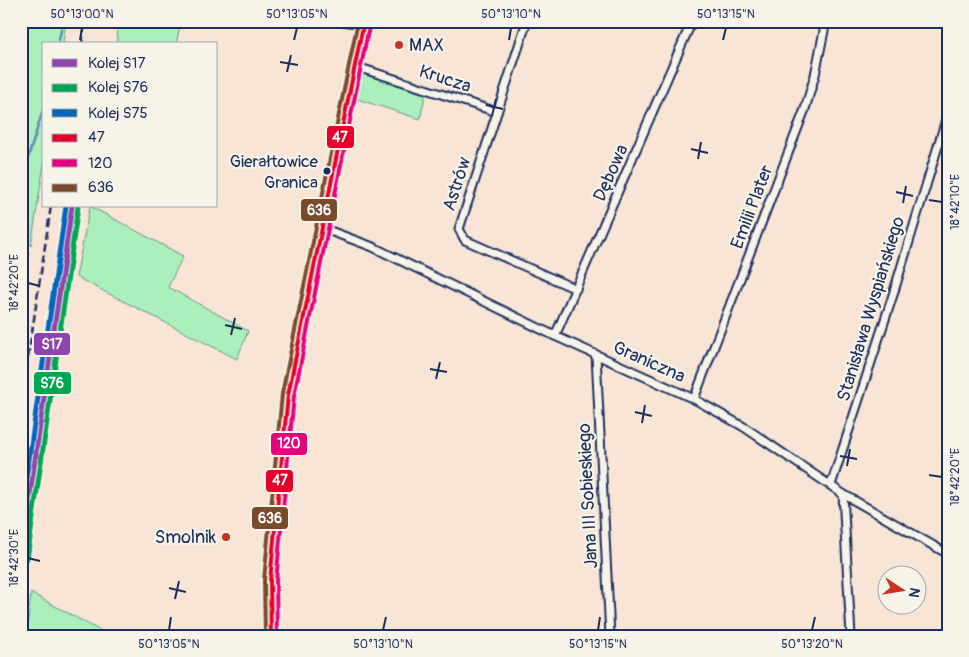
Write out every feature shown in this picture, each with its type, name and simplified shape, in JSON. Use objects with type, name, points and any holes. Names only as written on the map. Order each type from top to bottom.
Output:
[{"type":"main road","points":[[271,636],[270,582],[288,395],[364,23]]},
{"type":"street","points":[[342,21],[364,23]]},
{"type":"street","name":"Astrów","points":[[527,21],[458,229],[464,240],[576,289]]},
{"type":"street","name":"Dębowa","points":[[556,336],[692,21]]},
{"type":"street","name":"Emilii Plater","points":[[694,399],[805,109],[815,75],[826,21]]},
{"type":"street","name":"Krucza","points":[[354,66],[497,112]]},
{"type":"street","name":"Stanisława Wyspiańskiego","points":[[831,485],[892,298],[948,113]]},
{"type":"street","name":"Graniczna","points":[[321,230],[372,247],[556,336],[694,399],[744,427],[843,494],[948,554]]},
{"type":"street","name":"Jana III Sobieskiego","points":[[596,354],[610,636]]},
{"type":"street","points":[[843,494],[851,636]]},
{"type":"green space","points":[[21,21],[66,21],[63,42],[42,42],[42,177],[31,246],[21,237]]},
{"type":"green space","points":[[118,21],[181,21],[176,42],[117,42]]},
{"type":"green space","points":[[363,74],[426,92],[420,119],[357,99]]},
{"type":"green space","points":[[90,208],[94,208],[183,256],[168,287],[248,331],[237,359],[76,277]]},
{"type":"green space","points":[[21,247],[29,252],[21,297]]},
{"type":"green space","points":[[31,593],[110,636],[35,636],[27,632]]},
{"type":"waterway","points":[[58,42],[63,21]]},
{"type":"waterway","points":[[21,180],[42,113]]},
{"type":"railway","points":[[82,42],[85,21]]},
{"type":"railway","points":[[21,405],[51,208]]},
{"type":"rail line","name":"S75","points":[[21,513],[66,208]]},
{"type":"rail line","name":"S17","points":[[21,556],[72,208]]},
{"type":"rail line","name":"S76","points":[[27,559],[78,208]]},
{"type":"transit line","name":"636","points":[[265,636],[264,580],[282,394],[358,21]]},
{"type":"transit line","name":"47","points":[[271,636],[270,581],[288,395],[364,21]]},
{"type":"transit line","name":"120","points":[[277,636],[276,581],[294,396],[370,22]]},
{"type":"place","name":"MAX","points":[[399,45]]},
{"type":"place","name":"Gierałtowice Granica","points":[[327,171]]},
{"type":"place","name":"Smolnik","points":[[226,537]]}]
